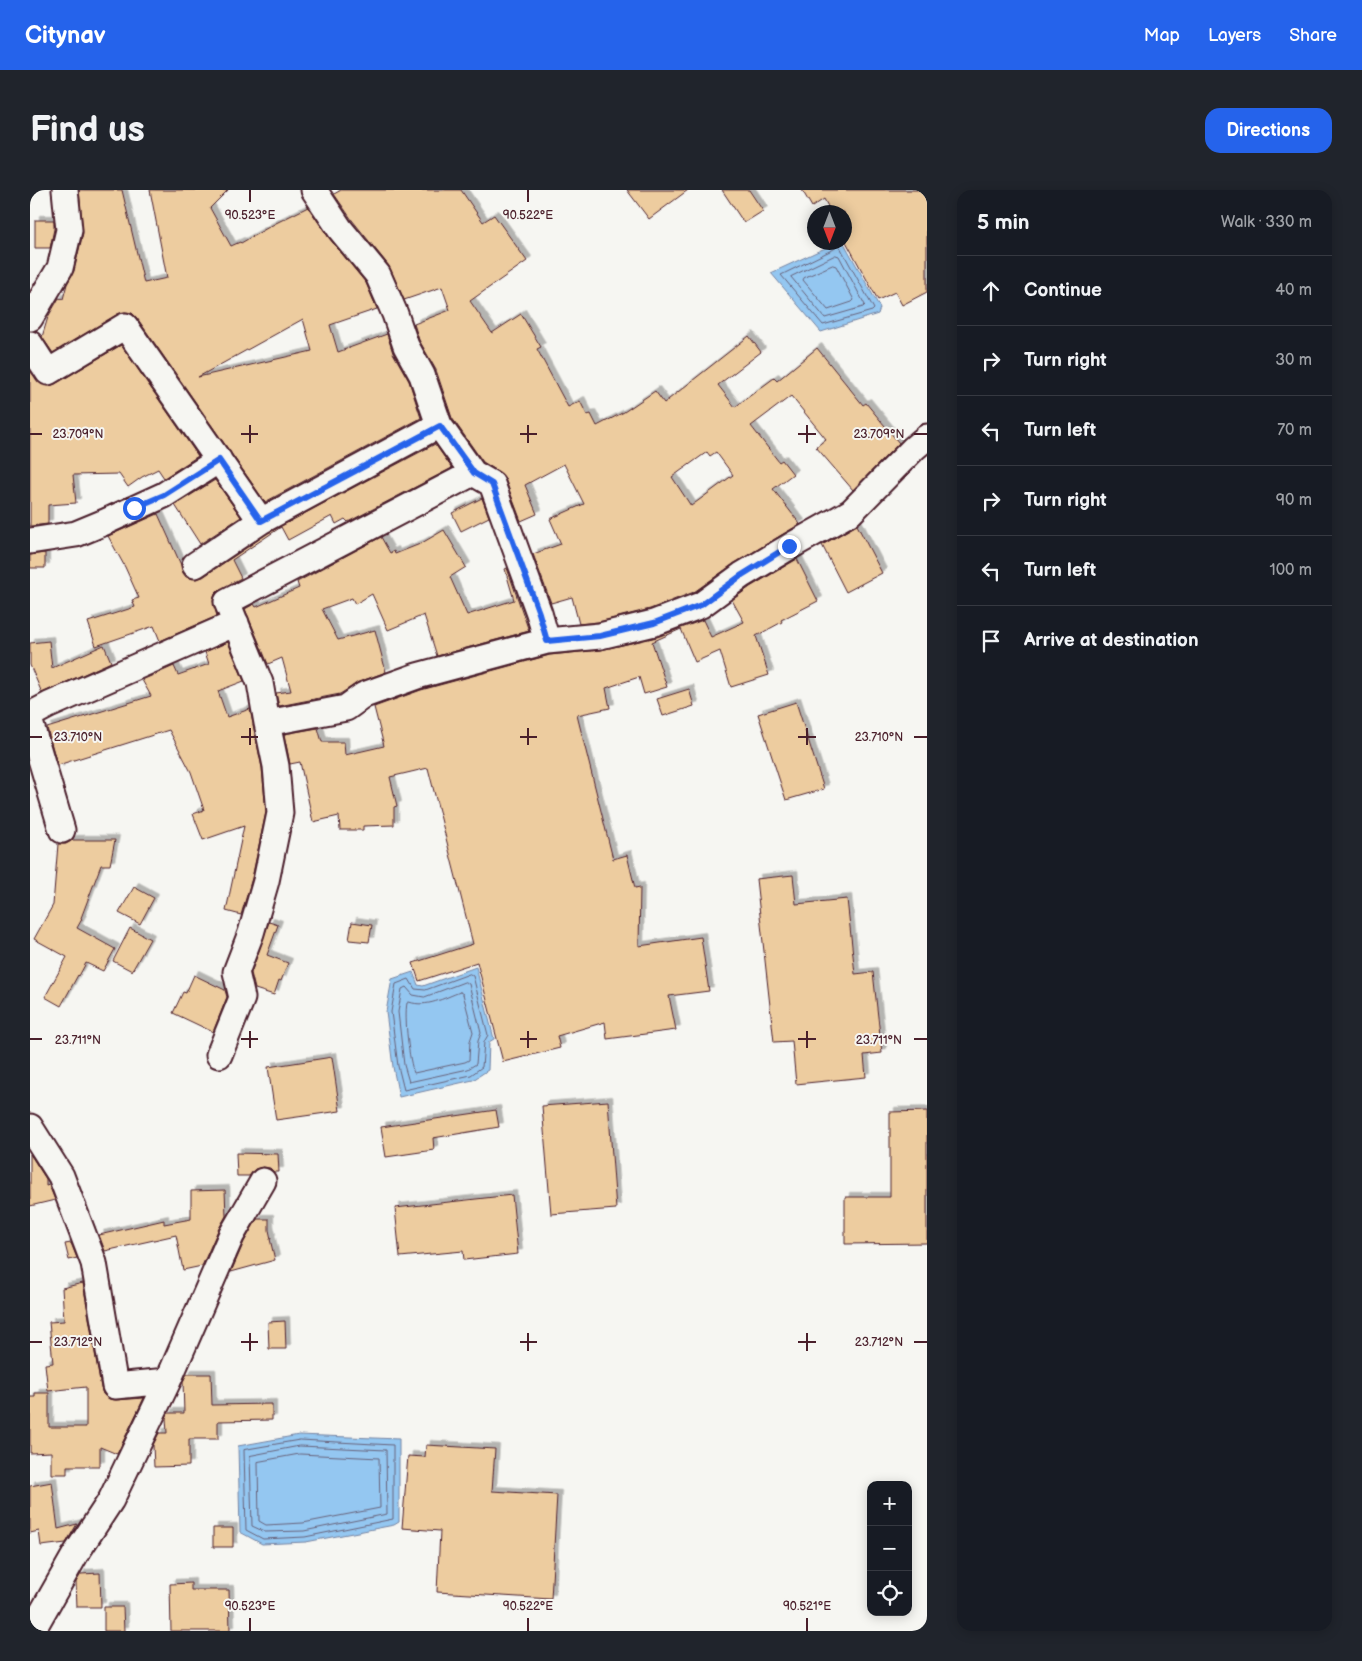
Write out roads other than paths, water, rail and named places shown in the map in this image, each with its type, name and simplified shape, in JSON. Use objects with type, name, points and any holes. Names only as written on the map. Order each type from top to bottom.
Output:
[{"type":"street","points":[[30,318],[60,268],[69,230],[66,190]]},
{"type":"street","points":[[314,190],[340,229],[378,275],[395,314],[406,346],[422,375],[440,426],[474,473],[492,484],[539,613],[547,641]]},
{"type":"street","points":[[30,344],[48,372],[124,326],[261,521]]},
{"type":"street","points":[[195,565],[261,521],[440,426]]},
{"type":"street","points":[[267,723],[346,708],[364,695],[417,676],[547,641],[600,636],[654,623],[701,605],[742,575],[789,546],[851,512],[927,437]]},
{"type":"street","points":[[30,541],[76,534],[105,522],[164,495],[219,460]]},
{"type":"street","points":[[219,1055],[242,998],[236,972],[259,907],[280,813],[276,766],[260,683],[226,602],[474,473]]},
{"type":"street","points":[[30,715],[236,623]]},
{"type":"street","points":[[30,722],[62,830]]},
{"type":"street","points":[[30,1127],[61,1176],[94,1263],[115,1386],[168,1381]]},
{"type":"street","points":[[30,1624],[37,1622],[75,1554],[111,1500],[168,1381],[231,1236],[263,1181]]},
{"type":"water","points":[[821,250],[848,250],[880,308],[878,314],[821,332],[771,273]]},
{"type":"water","points":[[476,967],[494,1039],[489,1042],[488,1070],[473,1080],[399,1097],[386,1012],[392,979],[413,972],[418,985],[423,986]]},
{"type":"water","points":[[299,1435],[399,1439],[399,1522],[394,1525],[306,1542],[262,1544],[240,1532],[238,1446]]}]
